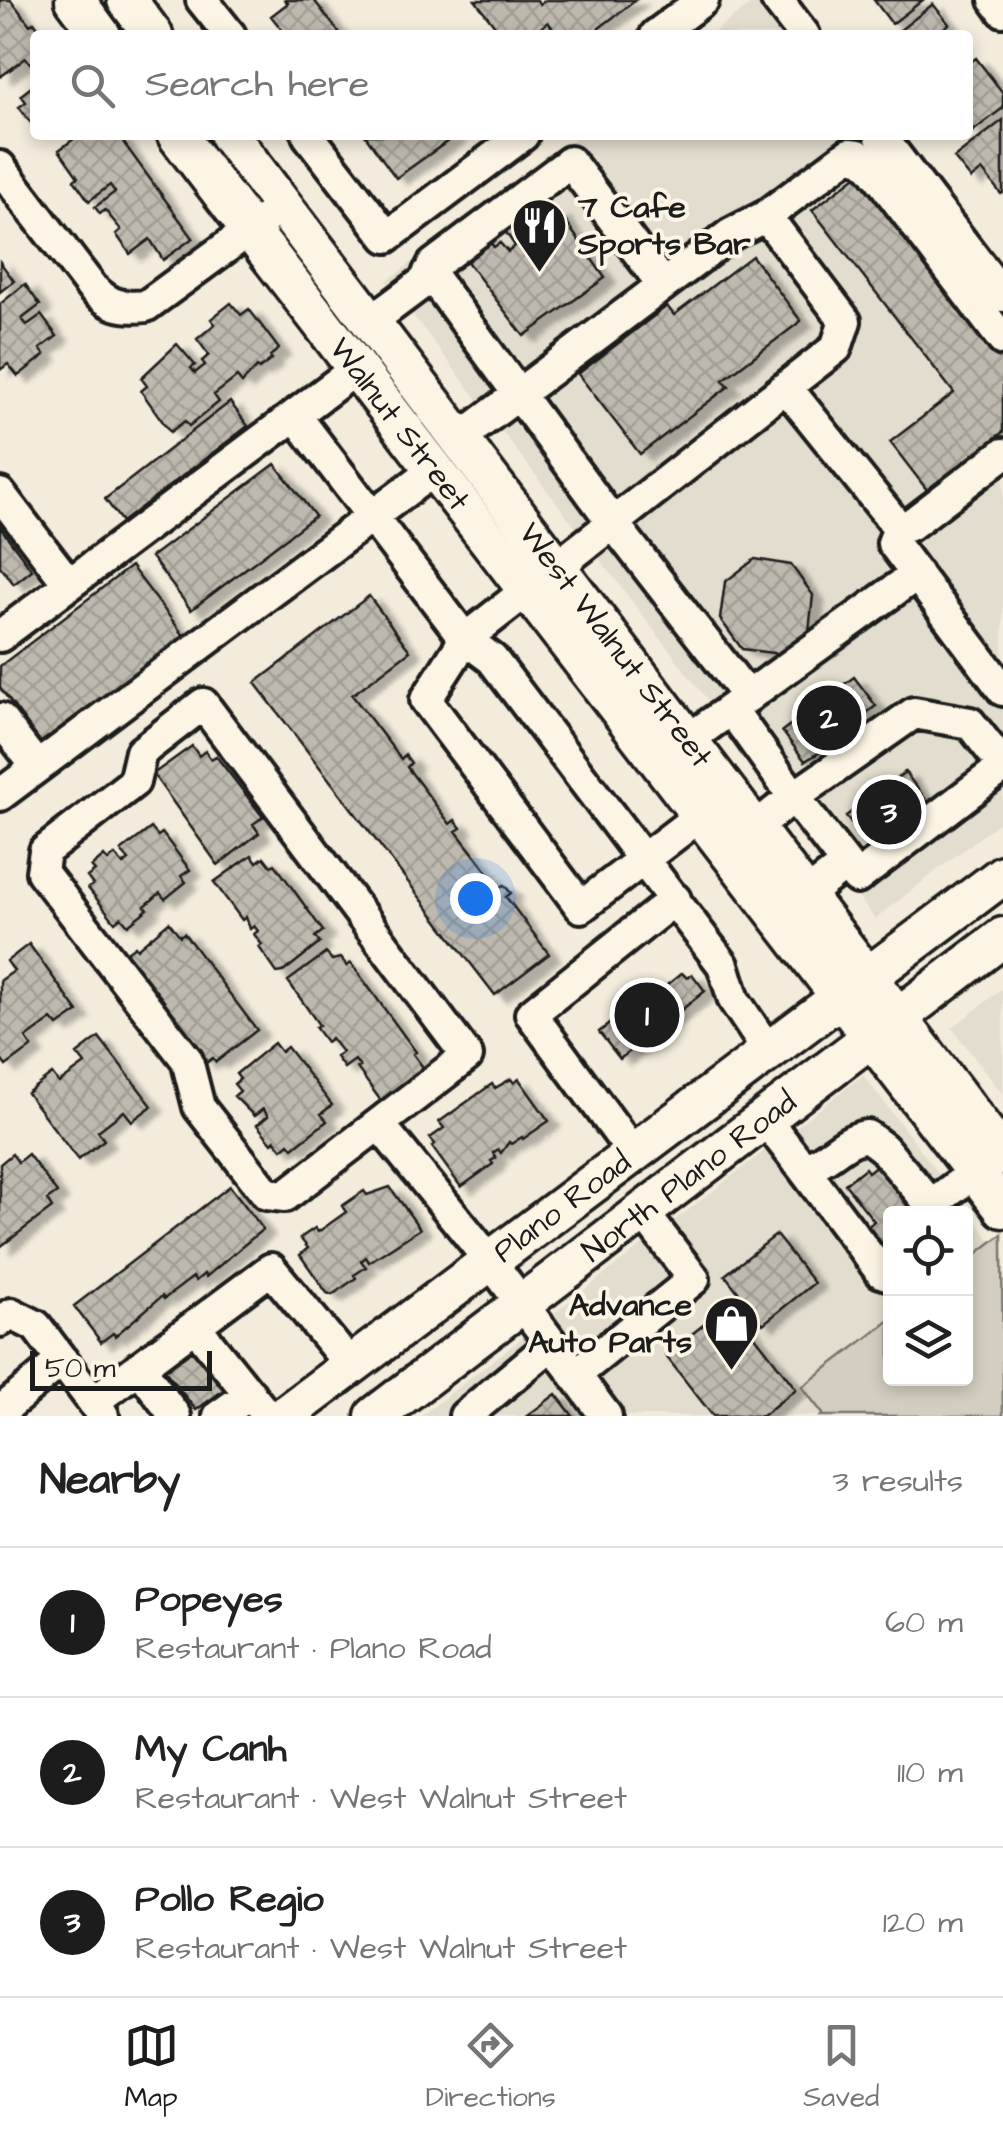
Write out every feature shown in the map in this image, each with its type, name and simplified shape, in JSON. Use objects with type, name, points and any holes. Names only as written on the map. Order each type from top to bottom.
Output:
[{"type":"main road","points":[[75,0],[97,30]]},
{"type":"main road","points":[[126,0],[149,30]]},
{"type":"main road","name":"Walnut Street","points":[[180,140],[434,470],[542,579],[701,815],[854,988]]},
{"type":"main road","name":"West Walnut Street","points":[[232,140],[459,439],[542,579],[688,740],[806,896],[854,988],[989,1164],[1003,1208]]},
{"type":"main road","points":[[854,988],[1003,875]]},
{"type":"main road","name":"North Plano Road","points":[[375,1416],[1003,937]]},
{"type":"main road","name":"Plano Road","points":[[284,1416],[854,988]]},
{"type":"street","points":[[202,0],[226,30]]},
{"type":"street","points":[[663,30],[703,0]]},
{"type":"street","points":[[777,0],[800,30]]},
{"type":"street","points":[[995,0],[1003,10]]},
{"type":"street","points":[[312,140],[387,236],[515,140]]},
{"type":"street","points":[[884,140],[1003,296]]},
{"type":"street","points":[[459,439],[731,234],[766,216],[849,154],[858,154],[872,166],[1003,340]]},
{"type":"street","points":[[370,322],[425,280],[433,265],[570,162],[663,285]]},
{"type":"street","points":[[0,167],[92,288],[105,300],[126,309],[146,306],[282,206]]},
{"type":"street","points":[[701,815],[580,908],[426,700],[465,639],[836,348],[845,321],[766,216]]},
{"type":"street","points":[[429,272],[614,523],[739,703],[794,798],[857,878],[1003,766],[970,722],[914,713],[794,798],[754,828]]},
{"type":"street","points":[[0,636],[356,369]]},
{"type":"street","points":[[786,387],[898,528]]},
{"type":"street","points":[[295,415],[465,639],[492,659],[644,858],[723,965],[734,1000],[769,1052]]},
{"type":"street","points":[[898,528],[910,525],[1003,454]]},
{"type":"street","points":[[0,795],[434,470]]},
{"type":"street","points":[[0,494],[70,584]]},
{"type":"street","points":[[898,528],[893,542],[1003,690]]},
{"type":"street","points":[[688,740],[917,574]]},
{"type":"street","points":[[203,704],[467,1056],[379,1124],[286,1196],[267,1194],[198,1107],[187,1060],[42,872],[46,851],[134,782],[140,752],[203,704]]},
{"type":"street","points":[[0,718],[37,767]]},
{"type":"street","points":[[806,896],[846,864]]},
{"type":"street","points":[[633,1153],[531,1014],[674,900]]},
{"type":"street","points":[[764,1118],[883,1273]]},
{"type":"street","points":[[379,1124],[606,1416]]},
{"type":"street","points":[[802,1167],[813,1166],[854,1138],[867,1136],[883,1148],[929,1206]]},
{"type":"street","points":[[937,1206],[989,1164]]},
{"type":"street","points":[[575,1374],[694,1278],[642,1212]]},
{"type":"street","points":[[0,1321],[12,1314],[36,1326],[98,1409],[140,1367],[271,1268],[351,1366]]},
{"type":"street","points":[[195,1326],[258,1405],[218,1416]]},
{"type":"street","points":[[465,1416],[552,1344]]},
{"type":"street","points":[[0,1412],[62,1360]]},
{"type":"street","points":[[140,1367],[175,1416]]},
{"type":"shaded area","points":[[756,0],[780,0],[803,30],[717,30]]},
{"type":"shaded area","points":[[572,140],[889,140],[1003,287],[1003,819],[875,919],[387,281]]},
{"type":"shaded area","points":[[1003,988],[1003,1095],[952,1028]]},
{"type":"shaded area","points":[[863,1075],[964,1206],[883,1206],[883,1386],[973,1386],[973,1218],[1003,1257],[1003,1416],[421,1416]]},
{"type":"shaded area","points":[[1002,1234],[1003,1416],[821,1416],[802,1387],[883,1325],[883,1386],[973,1386],[973,1257]]},
{"type":"building","points":[[0,0],[11,0],[30,25],[34,22],[40,30],[30,30],[30,63],[26,58],[0,77]]},
{"type":"building","points":[[285,0],[314,0],[337,30],[282,30],[271,16],[288,3]]},
{"type":"building","points":[[475,0],[537,0],[540,4],[546,0],[636,0],[597,30],[554,30],[548,22],[538,30],[498,30]]},
{"type":"building","points":[[874,0],[923,0],[892,24]]},
{"type":"building","points":[[933,4],[949,24],[941,30],[900,30]]},
{"type":"building","points":[[976,58],[1003,93],[1003,108],[973,131]]},
{"type":"building","points":[[30,88],[30,122],[19,107],[26,102],[21,95]]},
{"type":"building","points":[[1003,120],[1001,194],[982,170],[971,179],[954,158]]},
{"type":"building","points":[[72,140],[122,140],[193,238],[163,260],[150,239],[130,254],[116,234],[121,230],[105,210],[100,214],[95,207],[115,192],[110,185],[89,201],[59,150]]},
{"type":"building","points":[[369,140],[449,140],[396,178]]},
{"type":"building","points":[[860,173],[1003,358],[1003,432],[927,490],[890,442],[954,393],[812,210]]},
{"type":"building","name":"7 Cafe Sports Bar","points":[[536,206],[548,220],[559,212],[605,278],[524,336],[462,255],[486,237],[494,247],[500,243],[508,252],[515,246],[505,231]]},
{"type":"building","points":[[752,256],[801,321],[723,380],[729,386],[640,454],[578,374],[667,306],[674,315]]},
{"type":"building","points":[[0,262],[14,281],[0,292]]},
{"type":"building","points":[[25,284],[40,305],[22,319],[27,325],[41,315],[57,336],[40,349],[45,355],[18,376],[8,364],[0,370],[0,304]]},
{"type":"building","points":[[231,303],[241,315],[249,309],[279,349],[242,383],[237,377],[214,395],[219,402],[189,426],[185,421],[170,432],[141,391],[147,386],[141,378],[177,344],[195,365],[191,368],[195,373],[205,365],[202,361],[209,355],[197,339],[215,324],[211,319]]},
{"type":"building","points":[[230,402],[248,426],[122,522],[105,499]]},
{"type":"building","points":[[275,464],[315,516],[191,610],[151,557]]},
{"type":"building","points":[[0,527],[32,570],[14,584],[0,566]]},
{"type":"building","points":[[755,559],[791,565],[813,595],[809,631],[780,654],[742,649],[720,619],[725,582]]},
{"type":"building","points":[[131,566],[185,637],[45,748],[0,688],[0,666]]},
{"type":"building","points":[[369,596],[410,651],[352,695],[401,759],[405,755],[411,763],[407,767],[450,824],[455,820],[461,828],[456,831],[500,888],[504,885],[511,893],[506,897],[549,954],[495,995],[255,683]]},
{"type":"building","points":[[854,677],[876,706],[843,730],[847,736],[805,761],[782,731]]},
{"type":"building","points":[[192,746],[199,756],[205,751],[211,759],[216,756],[263,817],[253,824],[259,833],[218,865],[153,774]]},
{"type":"building","points":[[905,772],[932,808],[895,836],[868,846],[846,816]]},
{"type":"building","points":[[151,828],[158,836],[162,833],[190,870],[181,876],[186,882],[165,899],[160,893],[128,925],[121,917],[115,922],[88,888],[93,885],[87,877],[95,871],[91,867],[104,856],[108,861],[115,855],[123,865],[129,860],[121,851]]},
{"type":"building","points":[[252,855],[257,862],[264,857],[271,866],[275,864],[323,931],[315,937],[320,943],[283,972],[277,973],[259,947],[262,945],[254,934],[258,931],[254,926],[250,929],[246,917],[242,920],[214,882]]},
{"type":"building","points":[[169,922],[180,936],[184,933],[257,1030],[216,1062],[213,1058],[206,1063],[124,954],[135,946],[137,949]]},
{"type":"building","points":[[29,944],[78,1012],[58,1026],[52,1019],[26,1038],[32,1047],[6,1066],[0,1058],[0,981],[14,971],[7,961]]},
{"type":"building","points":[[326,953],[332,960],[341,958],[347,966],[351,963],[428,1074],[380,1109],[376,1104],[381,1101],[355,1060],[344,1068],[336,1057],[342,1052],[331,1038],[326,1042],[315,1027],[319,1025],[288,981]]},
{"type":"building","points":[[682,973],[687,978],[692,974],[705,991],[620,1059],[599,1032],[647,994],[651,998]]},
{"type":"building","points":[[99,1037],[152,1106],[132,1121],[124,1111],[98,1131],[104,1140],[78,1160],[27,1093],[52,1074],[59,1083],[85,1064],[77,1054]]},
{"type":"building","points":[[274,1043],[281,1052],[287,1047],[332,1105],[321,1114],[327,1121],[293,1148],[289,1143],[282,1149],[275,1140],[272,1143],[257,1125],[268,1116],[263,1109],[254,1116],[234,1096],[240,1091],[234,1084],[240,1079],[236,1074]]},
{"type":"building","points":[[511,1079],[514,1083],[519,1079],[549,1121],[523,1139],[509,1142],[501,1153],[498,1149],[493,1153],[493,1164],[461,1187],[432,1147],[435,1144],[430,1138],[444,1128],[439,1122],[492,1084],[495,1088]]},
{"type":"building","points":[[12,1154],[18,1162],[28,1154],[57,1193],[47,1200],[52,1208],[0,1247],[0,1164]]},
{"type":"building","points":[[878,1164],[907,1206],[883,1206],[883,1250],[866,1228],[874,1221],[845,1184],[865,1168],[868,1172]]},
{"type":"building","points":[[230,1186],[263,1229],[206,1277],[204,1274],[196,1281],[193,1277],[164,1299],[162,1296],[115,1336],[113,1333],[101,1342],[74,1306]]},
{"type":"building","points":[[390,1187],[420,1229],[369,1262],[366,1257],[361,1261],[366,1267],[354,1275],[356,1278],[332,1295],[327,1293],[300,1255],[308,1248],[300,1238],[315,1228],[318,1232],[346,1212],[342,1206],[364,1191],[367,1195]]},
{"type":"building","points":[[776,1235],[814,1283],[763,1324],[725,1275]]},
{"type":"building","name":"Advance Auto Parts","points":[[730,1304],[796,1389],[762,1416],[713,1416],[665,1355]]},
{"type":"building","points":[[191,1345],[225,1389],[196,1410],[162,1367]]},
{"type":"building","points":[[556,1394],[573,1416],[527,1416]]},
{"type":"place","name":"7 Cafe Sports Bar","points":[[539,274]]},
{"type":"place","name":"My Canh","points":[[829,718]]},
{"type":"place","name":"Pollo Regio","points":[[889,812]]},
{"type":"place","name":"Popeyes","points":[[647,1015]]},
{"type":"place","name":"Advance Auto Parts","points":[[731,1372]]}]
